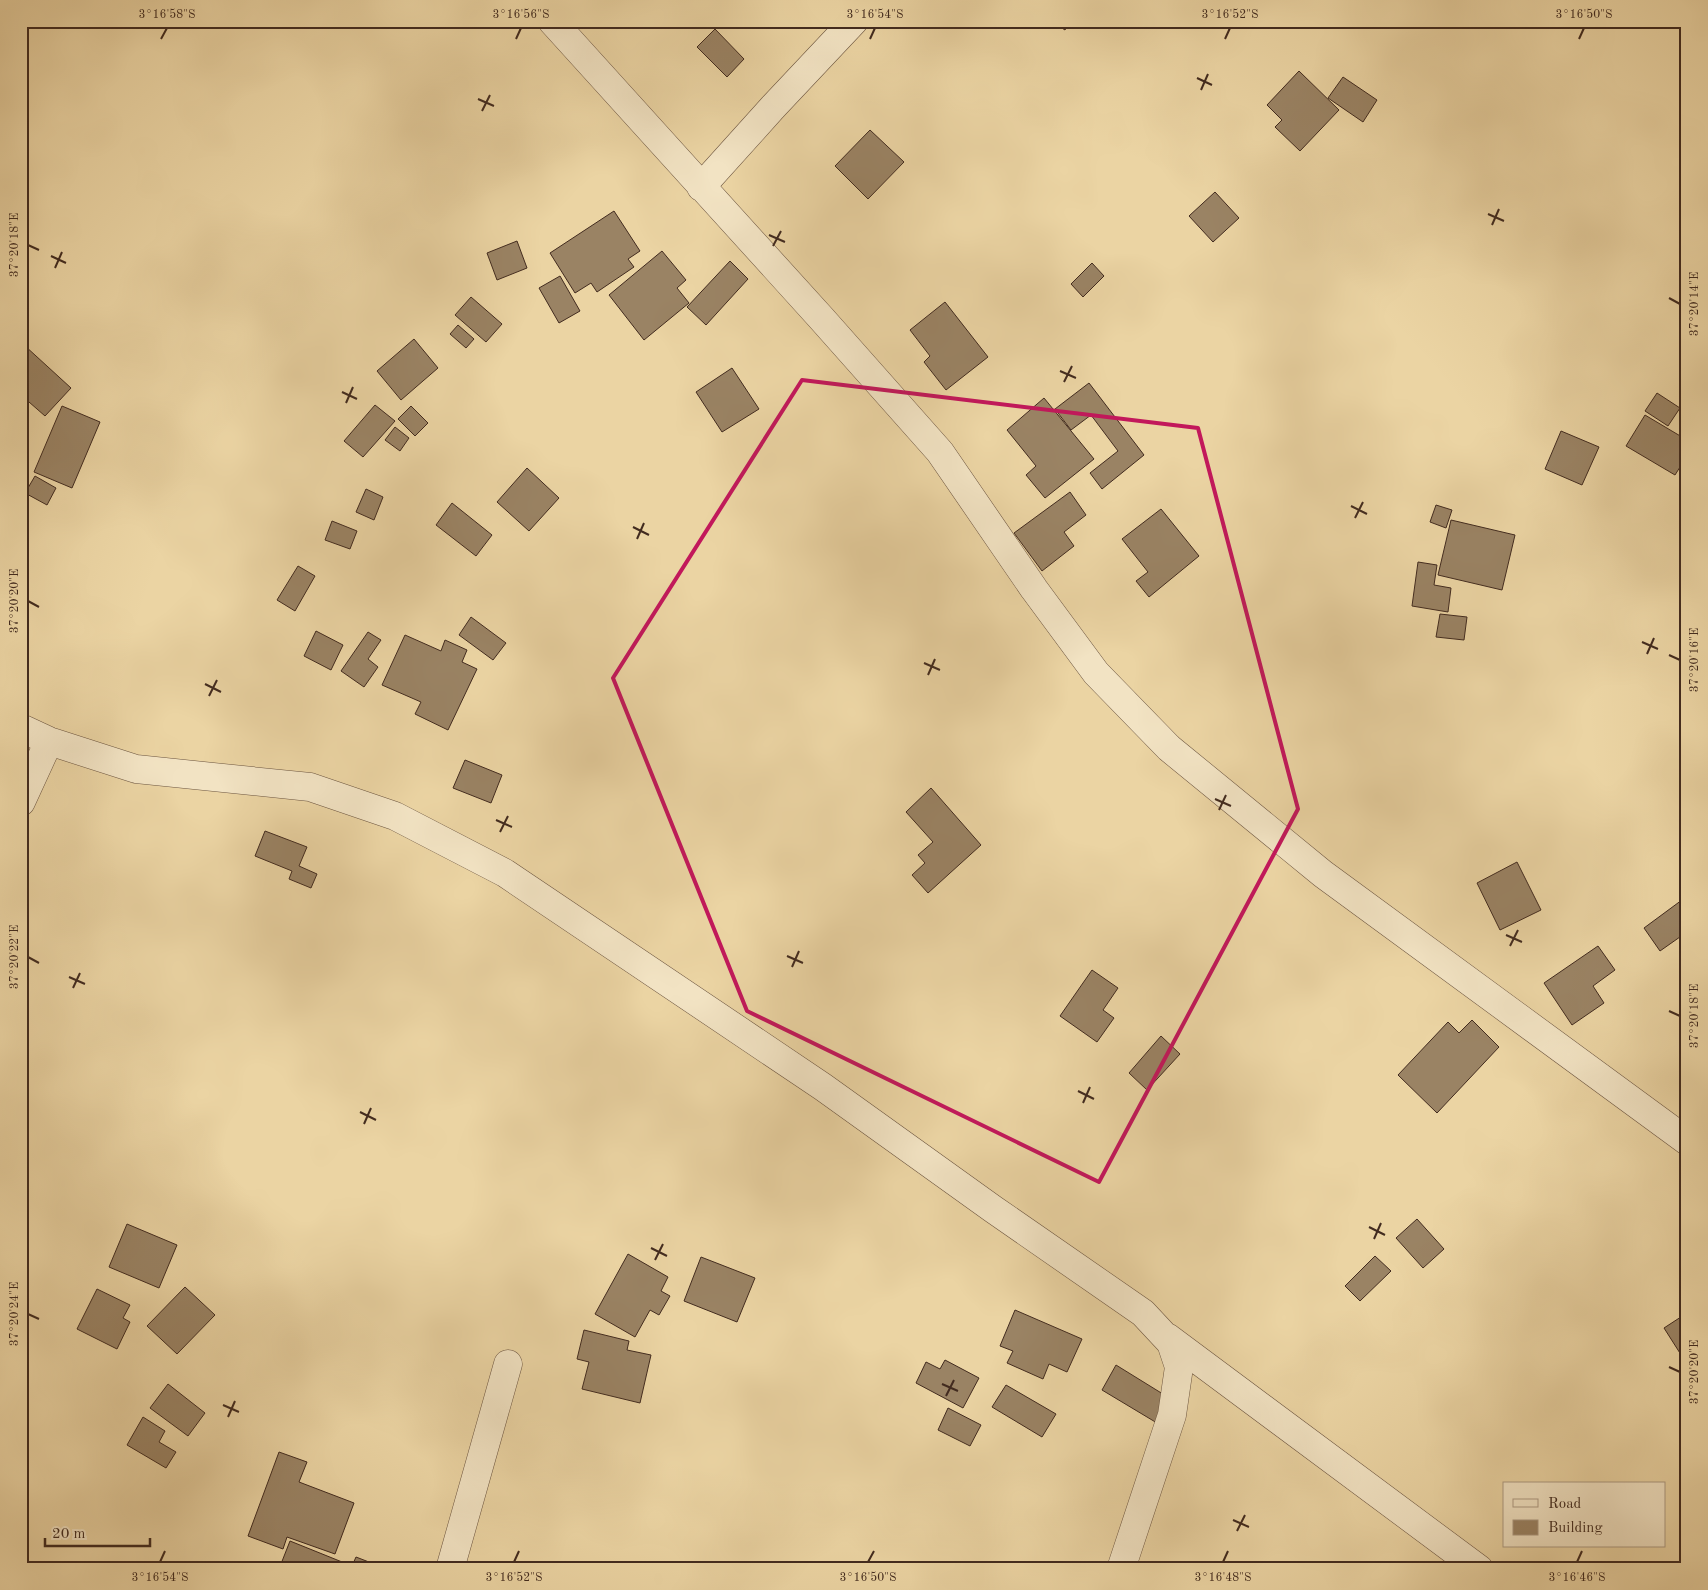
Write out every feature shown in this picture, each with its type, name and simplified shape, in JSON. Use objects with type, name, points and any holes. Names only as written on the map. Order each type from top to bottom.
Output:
[{"type":"street","points":[[552,21],[940,452],[1034,589],[1096,674],[1169,748],[1323,874],[1687,1142]]},
{"type":"street","points":[[702,187],[773,107],[854,21]]},
{"type":"street","points":[[21,728],[49,741],[136,769],[310,787],[395,816],[505,873],[823,1087],[993,1209],[1143,1313],[1170,1343],[1179,1367],[1172,1415],[1121,1569]]},
{"type":"street","points":[[21,802],[49,741]]},
{"type":"street","points":[[1159,1331],[1479,1569]]},
{"type":"street","points":[[450,1569],[508,1364]]},
{"type":"highlighted area","points":[[802,380],[1198,428],[1298,809],[1099,1182],[747,1011],[613,678]]},
{"type":"building","points":[[1051,21],[1070,21],[1065,30]]},
{"type":"building","points":[[715,29],[744,59],[727,77],[697,47]]},
{"type":"building","points":[[1299,71],[1339,110],[1300,151],[1275,127],[1282,120],[1267,105]]},
{"type":"building","points":[[1343,77],[1377,100],[1363,122],[1328,98]]},
{"type":"building","points":[[870,130],[904,162],[868,199],[835,166]]},
{"type":"building","points":[[1215,192],[1239,218],[1213,242],[1189,216]]},
{"type":"building","points":[[614,211],[640,251],[628,259],[634,267],[597,292],[591,283],[575,293],[550,253]]},
{"type":"building","points":[[517,241],[527,268],[497,280],[487,253]]},
{"type":"building","points":[[662,251],[686,280],[677,288],[689,303],[644,340],[609,295]]},
{"type":"building","points":[[730,261],[748,279],[706,325],[687,307]]},
{"type":"building","points":[[1092,263],[1104,276],[1083,297],[1071,284]]},
{"type":"building","points":[[560,276],[580,311],[559,323],[539,288]]},
{"type":"building","points":[[471,297],[502,324],[486,342],[455,315]]},
{"type":"building","points":[[945,302],[988,357],[946,390],[924,362],[930,356],[910,330]]},
{"type":"building","points":[[458,325],[474,339],[466,348],[450,334]]},
{"type":"building","points":[[414,339],[438,368],[401,400],[377,371]]},
{"type":"building","points":[[24,345],[71,388],[45,416],[21,395],[21,347]]},
{"type":"building","points":[[732,368],[759,409],[722,432],[696,392]]},
{"type":"building","points":[[1089,383],[1144,455],[1102,489],[1090,473],[1118,451],[1091,415],[1071,430],[1055,409]]},
{"type":"building","points":[[1657,393],[1680,408],[1668,426],[1645,411]]},
{"type":"building","points":[[1044,398],[1094,459],[1045,498],[1026,475],[1036,466],[1007,430]]},
{"type":"building","points":[[375,405],[395,421],[363,457],[344,441]]},
{"type":"building","points":[[62,406],[100,422],[72,488],[34,472]]},
{"type":"building","points":[[411,406],[428,423],[415,436],[398,419]]},
{"type":"building","points":[[1645,415],[1687,440],[1687,456],[1675,475],[1626,446]]},
{"type":"building","points":[[395,427],[409,438],[400,451],[385,440]]},
{"type":"building","points":[[1561,431],[1599,447],[1582,485],[1545,469]]},
{"type":"building","points":[[527,468],[559,498],[529,531],[497,502]]},
{"type":"building","points":[[35,476],[56,488],[47,505],[25,493]]},
{"type":"building","points":[[366,489],[383,497],[374,520],[356,512]]},
{"type":"building","points":[[1070,492],[1086,515],[1064,532],[1074,546],[1042,571],[1014,533]]},
{"type":"building","points":[[452,503],[492,535],[476,556],[436,525]]},
{"type":"building","points":[[1436,505],[1452,510],[1446,528],[1430,522]]},
{"type":"building","points":[[1161,509],[1199,556],[1149,597],[1136,581],[1148,572],[1122,539]]},
{"type":"building","points":[[1451,520],[1515,535],[1502,590],[1438,575]]},
{"type":"building","points":[[332,521],[357,531],[350,549],[325,540]]},
{"type":"building","points":[[1418,562],[1437,565],[1434,585],[1451,588],[1448,612],[1412,606]]},
{"type":"building","points":[[298,566],[315,576],[295,611],[277,600]]},
{"type":"building","points":[[1440,614],[1467,617],[1464,640],[1436,637]]},
{"type":"building","points":[[471,617],[506,643],[493,660],[459,635]]},
{"type":"building","points":[[316,631],[343,645],[331,670],[304,656]]},
{"type":"building","points":[[368,632],[381,640],[368,659],[378,667],[364,687],[341,671]]},
{"type":"building","points":[[405,635],[441,651],[445,640],[467,650],[462,662],[477,669],[448,730],[415,714],[421,702],[382,685]]},
{"type":"building","points":[[465,760],[502,775],[491,803],[453,788]]},
{"type":"building","points":[[931,788],[981,845],[928,893],[912,875],[925,863],[918,855],[933,842],[906,812]]},
{"type":"building","points":[[265,831],[307,847],[299,866],[317,874],[311,888],[289,879],[292,871],[255,856]]},
{"type":"building","points":[[1517,862],[1541,910],[1500,930],[1477,883]]},
{"type":"building","points":[[1686,897],[1687,932],[1660,951],[1644,928]]},
{"type":"building","points":[[1598,946],[1615,970],[1593,986],[1604,1003],[1572,1025],[1544,983]]},
{"type":"building","points":[[1092,970],[1118,988],[1103,1010],[1114,1018],[1097,1042],[1060,1016]]},
{"type":"building","points":[[1472,1020],[1499,1047],[1437,1113],[1398,1075],[1448,1022],[1459,1033]]},
{"type":"building","points":[[1161,1036],[1180,1054],[1147,1090],[1129,1073]]},
{"type":"building","points":[[1417,1219],[1444,1249],[1423,1268],[1396,1238]]},
{"type":"building","points":[[127,1224],[177,1245],[159,1288],[109,1267]]},
{"type":"building","points":[[628,1254],[668,1277],[661,1291],[670,1296],[659,1315],[650,1310],[635,1337],[595,1314]]},
{"type":"building","points":[[1375,1256],[1391,1271],[1360,1301],[1345,1286]]},
{"type":"building","points":[[701,1257],[755,1278],[737,1322],[684,1301]]},
{"type":"building","points":[[185,1287],[215,1315],[177,1354],[147,1326]]},
{"type":"building","points":[[97,1289],[130,1305],[123,1318],[130,1322],[117,1349],[77,1329]]},
{"type":"building","points":[[1015,1310],[1082,1339],[1067,1372],[1049,1364],[1043,1379],[1007,1363],[1013,1351],[1000,1346]]},
{"type":"building","points":[[1687,1313],[1687,1360],[1685,1361],[1664,1328]]},
{"type":"building","points":[[584,1330],[629,1341],[627,1350],[651,1355],[640,1403],[582,1389],[589,1362],[577,1359]]},
{"type":"building","points":[[945,1360],[979,1378],[963,1408],[916,1383],[926,1362],[940,1369]]},
{"type":"building","points":[[1116,1365],[1171,1399],[1157,1423],[1102,1390]]},
{"type":"building","points":[[168,1384],[205,1413],[188,1436],[150,1408]]},
{"type":"building","points":[[1006,1385],[1056,1414],[1042,1437],[992,1407]]},
{"type":"building","points":[[948,1408],[981,1425],[970,1446],[938,1430]]},
{"type":"building","points":[[143,1417],[165,1431],[159,1442],[176,1452],[166,1468],[127,1445]]},
{"type":"building","points":[[279,1452],[307,1462],[299,1482],[354,1503],[335,1554],[287,1537],[283,1549],[248,1536]]},
{"type":"building","points":[[290,1541],[352,1566],[356,1557],[387,1569],[279,1569]]}]
